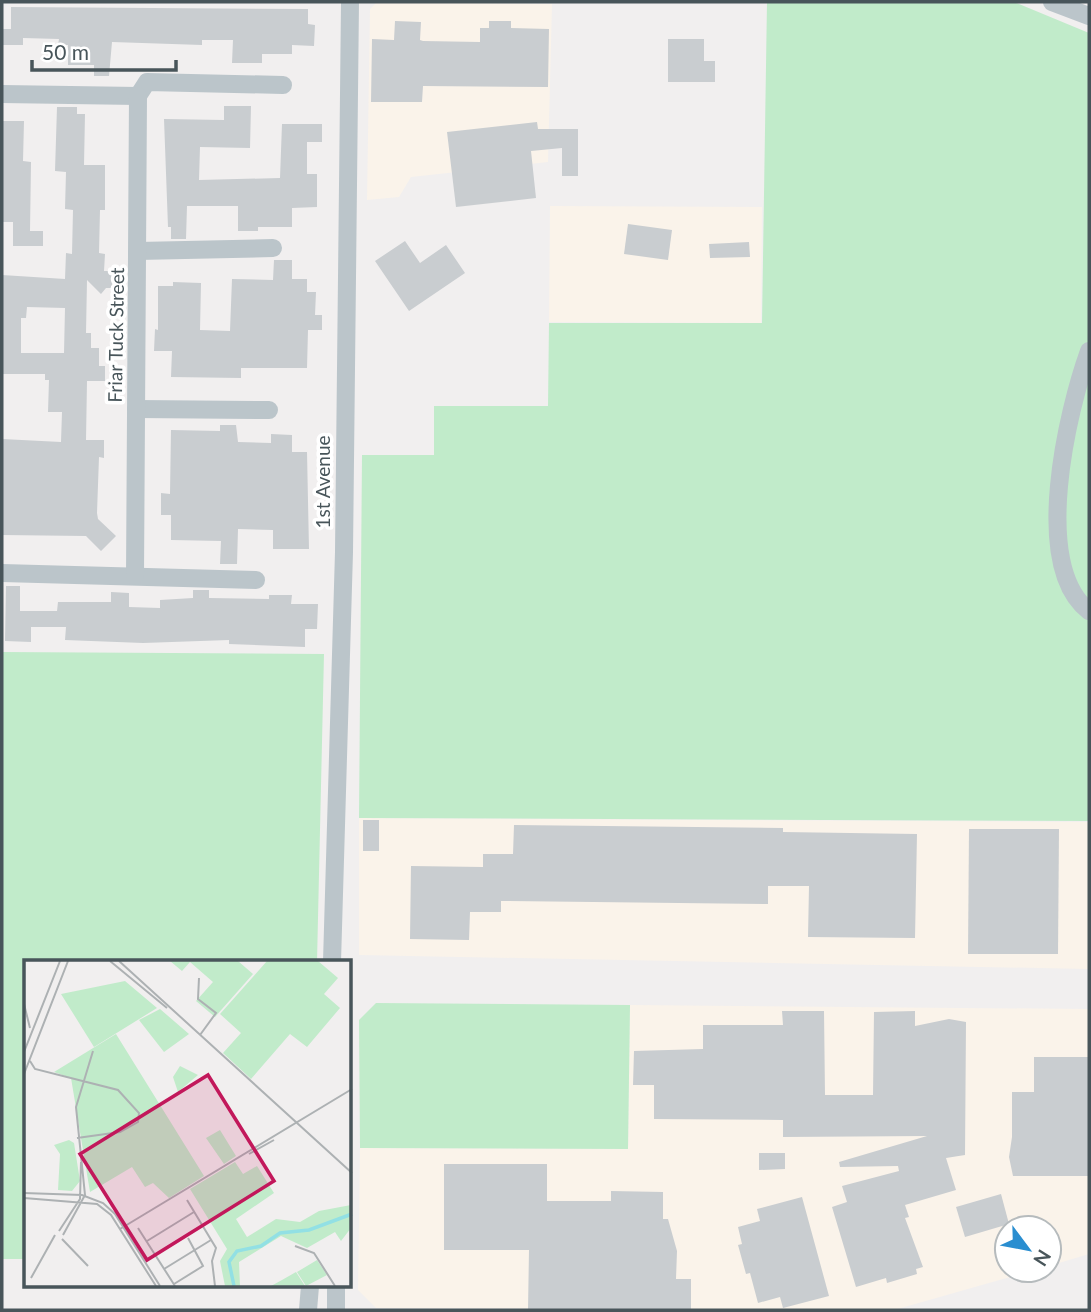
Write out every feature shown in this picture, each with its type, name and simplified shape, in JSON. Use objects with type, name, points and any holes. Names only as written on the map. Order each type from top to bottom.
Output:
[{"type":"street","name":"1st Avenue","points":[[332,960],[344,552],[350,2]]},
{"type":"street","points":[[1052,2],[1089,16]]},
{"type":"street","points":[[2,94],[138,96],[147,82],[284,85]]},
{"type":"street","name":"Friar Tuck Street","points":[[135,576],[138,96]]},
{"type":"street","points":[[138,251],[273,248]]},
{"type":"street","points":[[1089,351],[1074,392],[1062,463],[1059,536],[1066,579],[1089,611]]},
{"type":"street","points":[[136,409],[269,410]]},
{"type":"street","points":[[2,573],[256,580]]},
{"type":"street","points":[[308,1310],[310,1288]]},
{"type":"street","points":[[336,1288],[336,1310]]},
{"type":"shaded area","points":[[377,2],[552,4],[548,162],[411,177],[399,197],[367,200],[370,9]]},
{"type":"shaded area","points":[[550,206],[762,207],[761,323],[549,322]]},
{"type":"shaded area","points":[[359,818],[1089,822],[1089,969],[359,955]]},
{"type":"shaded area","points":[[630,1005],[1089,1009],[1089,1254],[1063,1262],[1063,1214],[993,1214],[993,1282],[894,1310],[376,1308],[358,1290],[360,1148],[628,1149]]},
{"type":"green space","points":[[767,2],[1014,2],[1089,33],[1089,821],[359,818],[362,455],[434,455],[434,406],[548,406],[549,323],[762,323]]},
{"type":"green space","points":[[2,652],[324,654],[317,960],[24,960],[24,1259],[2,1259]]},
{"type":"green space","points":[[376,1003],[630,1005],[628,1149],[360,1148],[359,1020]]},
{"type":"building","points":[[11,7],[308,9],[308,24],[315,25],[314,46],[292,45],[292,54],[262,54],[262,63],[232,63],[233,40],[202,40],[202,45],[112,42],[109,76],[94,76],[94,65],[68,65],[68,45],[58,45],[59,39],[23,38],[23,45],[2,45],[2,29],[11,29]]},
{"type":"building","points":[[395,21],[421,22],[420,40],[423,41],[480,42],[480,28],[489,28],[489,21],[511,21],[511,28],[549,29],[548,87],[423,86],[422,102],[371,102],[372,39],[394,40]]},
{"type":"building","points":[[668,39],[704,39],[704,61],[715,61],[715,82],[668,82]]},
{"type":"building","points":[[224,106],[251,106],[250,148],[200,147],[199,180],[280,178],[282,124],[322,124],[322,142],[307,142],[307,174],[317,174],[317,207],[292,208],[292,227],[258,227],[258,231],[238,231],[238,206],[187,206],[186,239],[171,239],[171,227],[168,227],[164,119],[224,120]]},
{"type":"building","points":[[57,107],[77,107],[77,114],[85,114],[84,165],[105,165],[105,210],[100,210],[99,253],[105,254],[104,271],[116,271],[116,288],[106,288],[101,294],[87,280],[86,333],[91,333],[91,348],[99,348],[99,366],[105,366],[105,381],[87,381],[86,440],[104,440],[104,458],[99,457],[97,513],[98,519],[116,536],[101,551],[86,536],[2,535],[2,439],[61,442],[62,412],[48,412],[49,380],[45,380],[45,374],[2,374],[2,275],[65,279],[66,253],[72,254],[73,210],[65,209],[66,172],[55,171]],"holes":[[[27,307],[65,308],[64,353],[21,353],[21,318],[26,318]]]},
{"type":"building","points":[[2,121],[24,121],[23,161],[31,162],[30,231],[43,231],[43,246],[13,246],[13,222],[2,222]]},
{"type":"building","points":[[537,122],[538,129],[578,129],[578,176],[562,176],[562,148],[531,151],[536,198],[456,207],[447,132]]},
{"type":"building","points":[[628,224],[672,230],[668,260],[624,254]]},
{"type":"building","points":[[405,241],[420,263],[446,245],[465,273],[409,311],[375,261]]},
{"type":"building","points":[[749,242],[750,257],[710,258],[709,244]]},
{"type":"building","points":[[274,260],[292,260],[292,279],[307,279],[307,292],[316,292],[315,315],[322,315],[322,330],[308,330],[307,368],[241,368],[241,378],[171,377],[172,351],[154,351],[155,329],[158,330],[158,286],[173,286],[173,282],[201,283],[200,330],[230,331],[232,279],[273,280]]},
{"type":"building","points":[[220,425],[236,425],[238,442],[271,443],[271,434],[292,435],[292,452],[307,452],[309,549],[273,549],[273,530],[238,529],[237,564],[220,564],[221,541],[171,540],[171,515],[161,515],[161,493],[170,494],[171,430],[220,431]]},
{"type":"building","points":[[6,586],[20,586],[20,611],[57,611],[58,602],[111,602],[111,592],[129,593],[129,607],[160,608],[160,600],[193,598],[193,590],[209,590],[209,598],[269,599],[269,595],[292,595],[291,604],[318,604],[317,629],[305,629],[305,647],[229,644],[229,640],[143,643],[65,640],[66,627],[31,627],[31,642],[5,641]]},
{"type":"building","points":[[363,820],[379,820],[379,851],[363,851]]},
{"type":"building","points":[[514,825],[783,828],[783,832],[917,834],[915,938],[808,937],[809,886],[768,886],[768,904],[501,901],[501,912],[470,912],[469,940],[410,939],[411,866],[483,867],[483,854],[513,854]]},
{"type":"building","points":[[969,829],[1059,829],[1058,954],[968,954]]},
{"type":"building","points":[[782,1011],[824,1011],[825,1095],[873,1095],[874,1012],[915,1011],[915,1026],[949,1019],[966,1022],[965,1155],[946,1158],[956,1190],[905,1205],[909,1217],[905,1218],[923,1267],[916,1269],[917,1274],[887,1283],[886,1278],[856,1287],[832,1207],[847,1202],[842,1186],[899,1171],[898,1166],[840,1167],[839,1162],[927,1136],[783,1137],[783,1120],[654,1119],[654,1085],[633,1085],[634,1051],[703,1049],[703,1025],[783,1025]]},
{"type":"building","points":[[1034,1057],[1089,1057],[1089,1176],[1013,1176],[1009,1157],[1012,1092],[1034,1092]]},
{"type":"building","points":[[759,1153],[785,1153],[785,1169],[759,1170]]},
{"type":"building","points":[[444,1164],[547,1164],[547,1201],[611,1201],[611,1191],[663,1192],[663,1219],[668,1219],[677,1251],[676,1279],[691,1279],[691,1310],[528,1310],[529,1250],[444,1250]]},
{"type":"building","points":[[1001,1194],[1006,1214],[993,1214],[993,1229],[965,1237],[956,1207]]},
{"type":"building","points":[[802,1197],[829,1296],[783,1308],[780,1297],[758,1303],[750,1273],[746,1274],[738,1245],[742,1244],[738,1227],[760,1221],[757,1209]]}]
